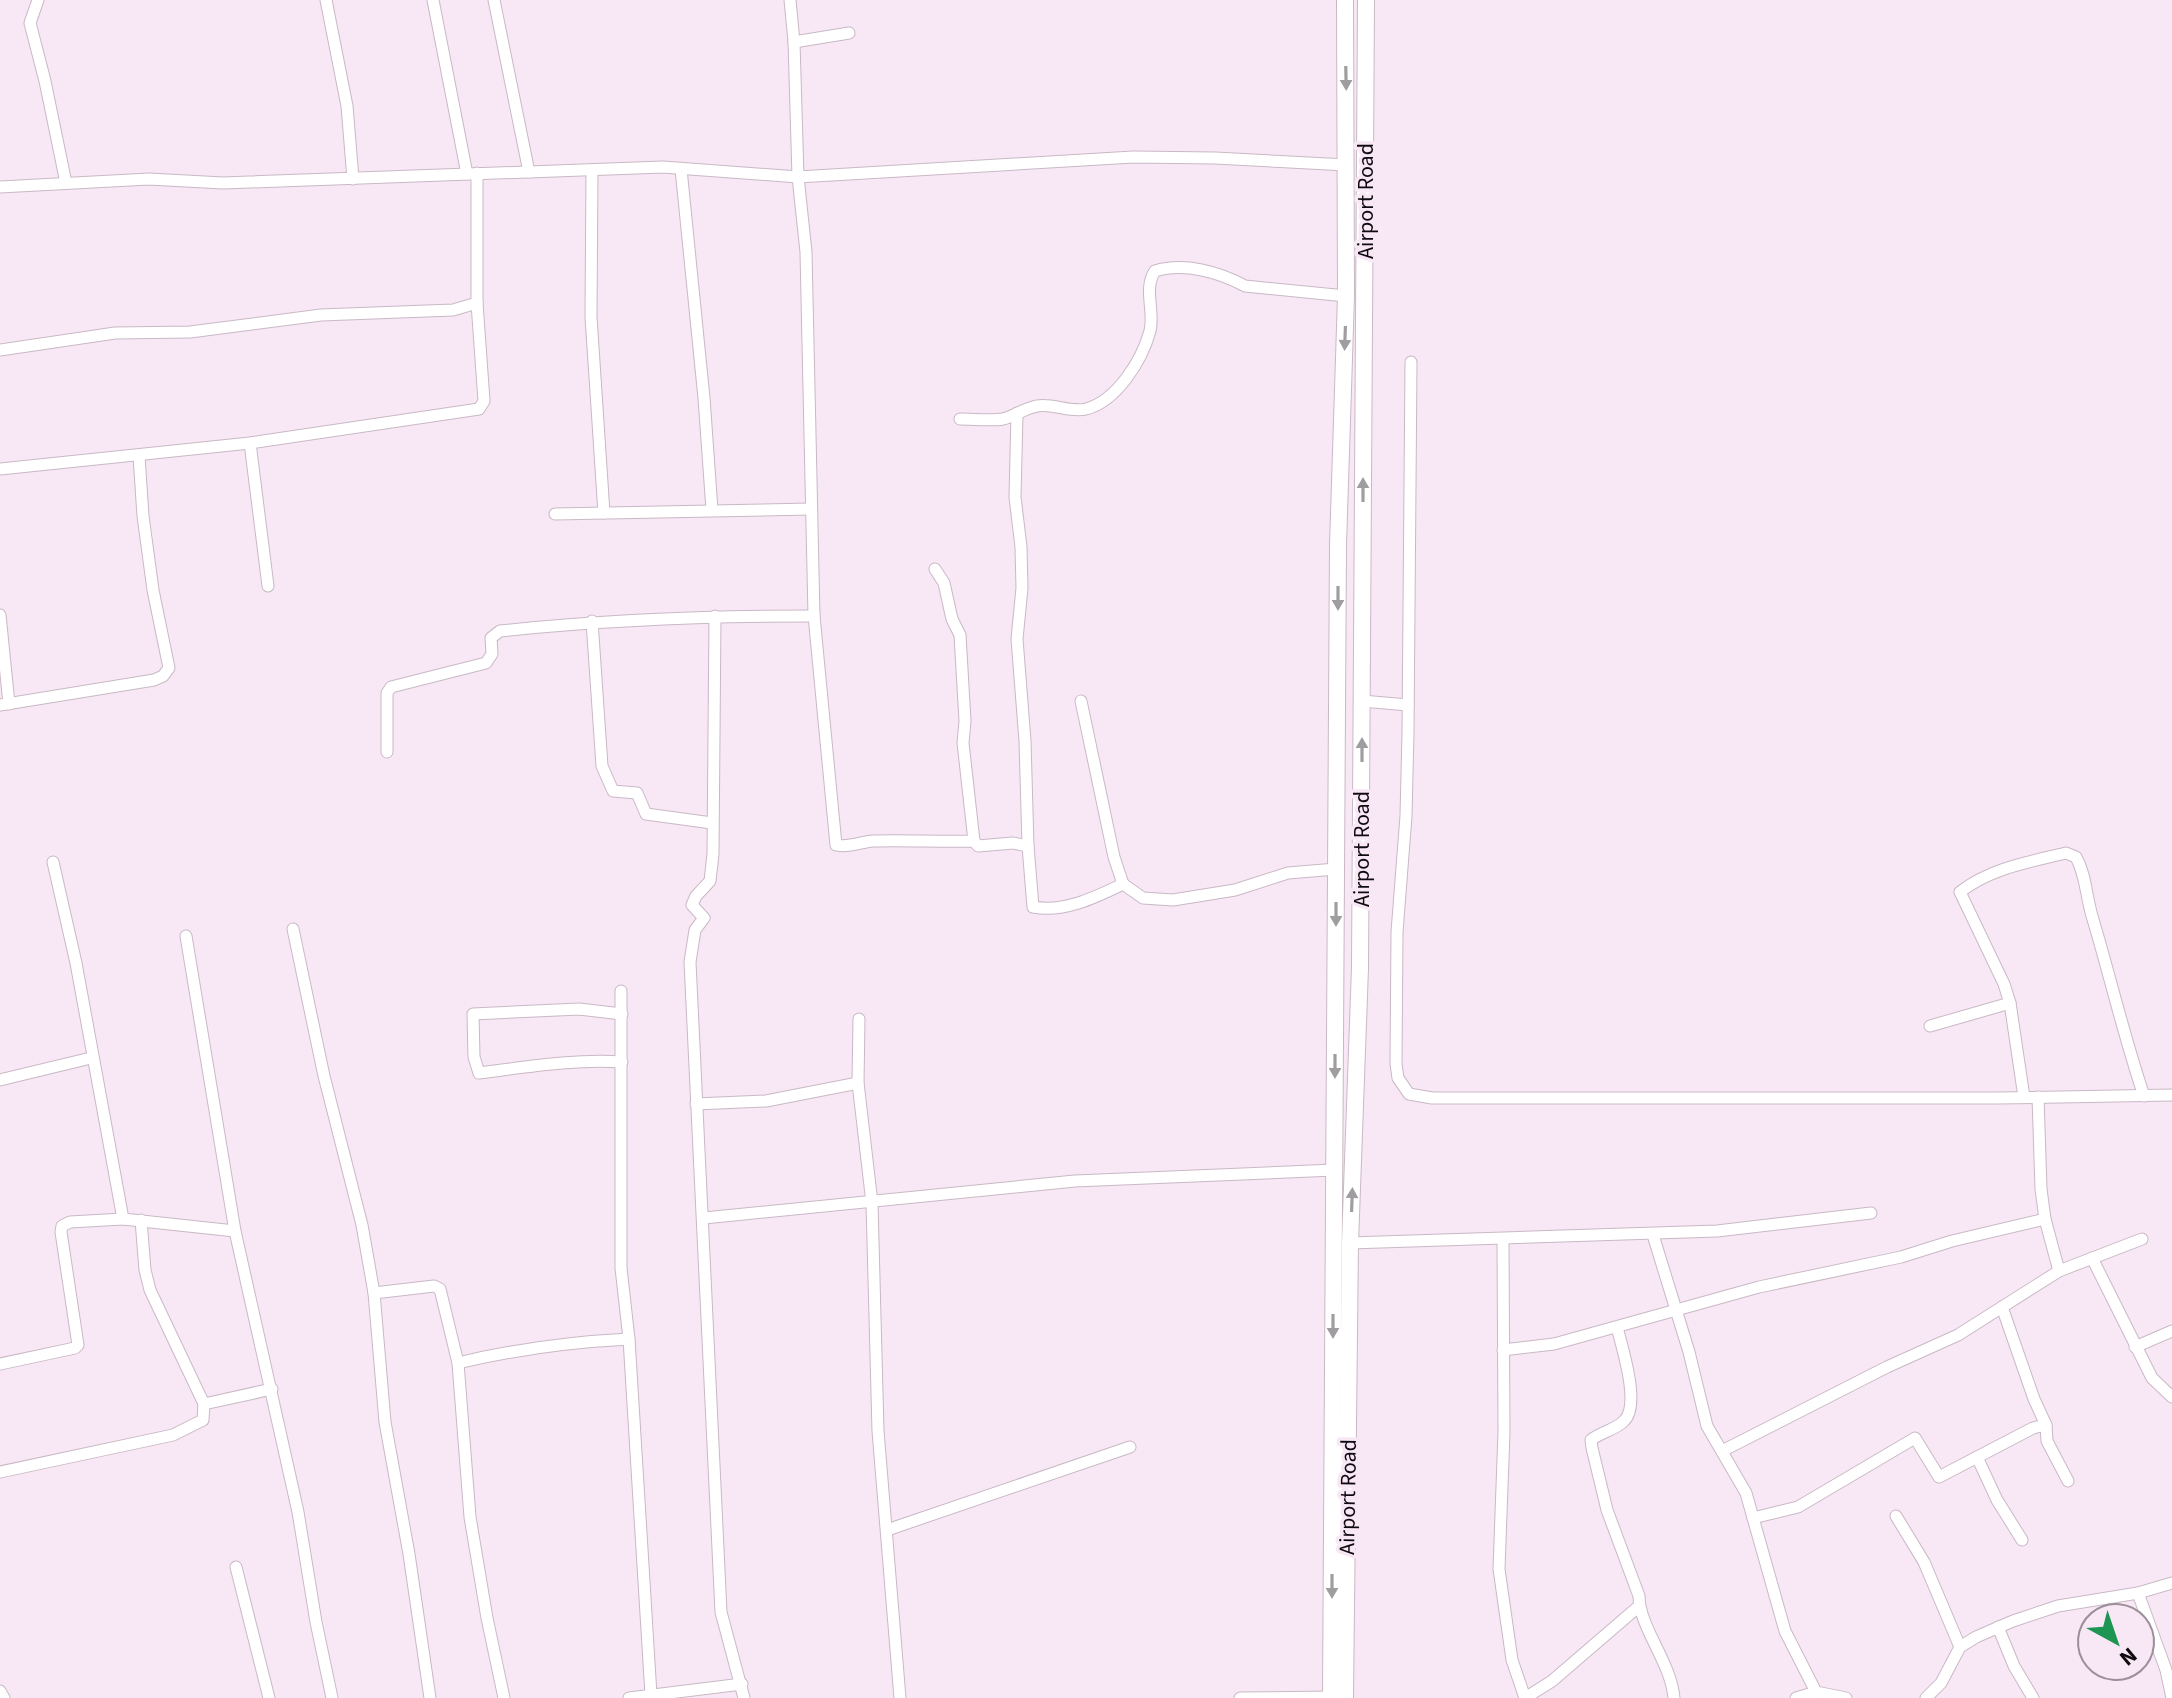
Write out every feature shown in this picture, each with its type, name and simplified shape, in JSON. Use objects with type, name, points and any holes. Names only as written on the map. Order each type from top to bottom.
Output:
[{"type":"highway","name":"Airport Road","points":[[1338,1698],[1334,1170],[1338,545],[1346,296],[1345,0]]},
{"type":"highway","name":"Airport Road","points":[[1338,1698],[1360,968],[1366,0]]},
{"type":"street","points":[[40,0],[30,23],[66,183]]},
{"type":"street","points":[[326,0],[347,106],[353,179]]},
{"type":"street","points":[[0,469],[250,443],[479,409],[484,401],[472,173],[433,0]]},
{"type":"street","points":[[494,0],[529,172]]},
{"type":"street","points":[[790,0],[798,177],[806,252],[814,616],[836,845],[974,841]]},
{"type":"street","points":[[794,42],[849,33]]},
{"type":"street","points":[[0,187],[149,179],[223,183],[592,170],[681,169],[798,177],[1133,157],[1347,165]]},
{"type":"street","points":[[681,169],[712,510]]},
{"type":"street","points":[[592,170],[591,317],[604,513]]},
{"type":"street","points":[[960,419],[1005,419],[1040,405],[1088,409],[1117,390],[1134,369],[1149,336],[1152,323],[1150,287],[1155,271],[1197,269],[1245,286],[1346,296]]},
{"type":"street","points":[[0,350],[115,333],[190,332],[321,315],[453,310],[477,303]]},
{"type":"street","points":[[1411,362],[1406,816],[1397,932],[1396,1064],[1398,1078],[1409,1094],[1432,1098],[1679,1100],[2172,1095]]},
{"type":"street","points":[[1017,413],[1015,497],[1022,588],[1017,639],[1033,907],[1048,909],[1077,903],[1123,884]]},
{"type":"street","points":[[250,443],[268,586]]},
{"type":"street","points":[[0,615],[4,704],[163,676],[169,668],[153,590],[139,456]]},
{"type":"street","points":[[555,514],[811,509]]},
{"type":"street","points":[[935,569],[944,583],[952,619],[960,635],[965,721],[963,743],[974,841],[978,846],[1013,843],[1028,846]]},
{"type":"street","points":[[715,616],[713,854],[710,881],[692,905],[704,918],[695,930],[690,962],[721,1612],[744,1698]]},
{"type":"street","points":[[387,752],[387,693],[391,687],[486,663],[492,654],[491,638],[500,631],[592,621],[814,616]]},
{"type":"street","points":[[592,621],[602,766],[613,791],[637,793],[646,814],[712,823]]},
{"type":"street","points":[[1081,701],[1114,857],[1123,884],[1143,898],[1173,900],[1235,890],[1288,873],[1336,869]]},
{"type":"street","points":[[1362,701],[1408,705]]},
{"type":"street","points":[[2024,1097],[2010,1003],[1987,946],[1960,892],[1985,876],[2066,853],[2076,857],[2081,867],[2129,1051],[2144,1096]]},
{"type":"street","points":[[53,862],[76,963],[91,1058],[123,1219]]},
{"type":"street","points":[[293,929],[324,1076],[362,1225],[374,1293],[385,1422],[409,1554],[430,1698]]},
{"type":"street","points":[[186,936],[235,1231],[272,1389],[332,1698]]},
{"type":"street","points":[[621,991],[621,1268],[629,1339],[651,1695]]},
{"type":"street","points":[[1930,1026],[2010,1003]]},
{"type":"street","points":[[622,1014],[579,1009],[473,1014],[474,1057],[479,1073],[543,1067],[568,1061],[622,1062]]},
{"type":"street","points":[[859,1019],[858,1083],[872,1203],[878,1431],[900,1698]]},
{"type":"street","points":[[0,1080],[91,1058]]},
{"type":"street","points":[[696,1104],[766,1101],[858,1083]]},
{"type":"street","points":[[2038,1097],[2041,1189],[2045,1219],[2059,1271]]},
{"type":"street","points":[[704,1218],[1075,1181],[1334,1170]]},
{"type":"street","points":[[1350,1243],[1653,1235],[1717,1231],[1871,1213]]},
{"type":"street","points":[[0,1364],[78,1345],[62,1226],[70,1222],[123,1219],[235,1231]]},
{"type":"street","points":[[1503,1350],[1554,1344],[1759,1287],[1901,1257],[1952,1241],[2045,1219]]},
{"type":"street","points":[[0,1472],[173,1435],[203,1420],[204,1404],[150,1290],[145,1270],[141,1220]]},
{"type":"street","points":[[1653,1235],[1689,1352],[1707,1426],[1746,1493],[1785,1631],[1816,1692]]},
{"type":"street","points":[[1722,1451],[1887,1367],[1958,1335],[2059,1271],[2142,1239]]},
{"type":"street","points":[[1503,1240],[1504,1432],[1499,1569],[1512,1660],[1525,1698],[1552,1681],[1638,1607]]},
{"type":"street","points":[[2092,1258],[2152,1378],[2172,1397]]},
{"type":"street","points":[[374,1293],[434,1286],[440,1289],[458,1363],[470,1517],[504,1698]]},
{"type":"street","points":[[2002,1307],[2046,1425],[2047,1441],[2068,1481]]},
{"type":"street","points":[[1617,1327],[1632,1397],[1631,1412],[1623,1423],[1591,1440],[1607,1510],[1639,1596],[1638,1607],[1658,1646],[1671,1679],[1674,1698]]},
{"type":"street","points":[[2135,1347],[2172,1331]]},
{"type":"street","points":[[458,1363],[511,1350],[629,1339]]},
{"type":"street","points":[[204,1404],[272,1389]]},
{"type":"street","points":[[1753,1518],[1798,1507],[1915,1438],[1939,1477],[2033,1428],[2046,1425]]},
{"type":"street","points":[[887,1530],[1130,1447]]},
{"type":"street","points":[[1977,1457],[1997,1500],[2022,1540]]},
{"type":"street","points":[[1896,1516],[1924,1562],[1960,1647]]},
{"type":"street","points":[[236,1567],[269,1698]]},
{"type":"street","points":[[1926,1698],[1941,1683],[1960,1647],[1998,1627],[2058,1606],[2138,1593],[2172,1583]]},
{"type":"street","points":[[2138,1593],[2166,1670],[2172,1698]]},
{"type":"street","points":[[1998,1627],[2014,1666],[2033,1698]]},
{"type":"street","points":[[629,1698],[742,1684]]},
{"type":"street","points":[[0,1691],[4,1698]]},
{"type":"street","points":[[1796,1698],[1816,1692],[1846,1698]]},
{"type":"street","points":[[1240,1698],[1338,1698]]}]
